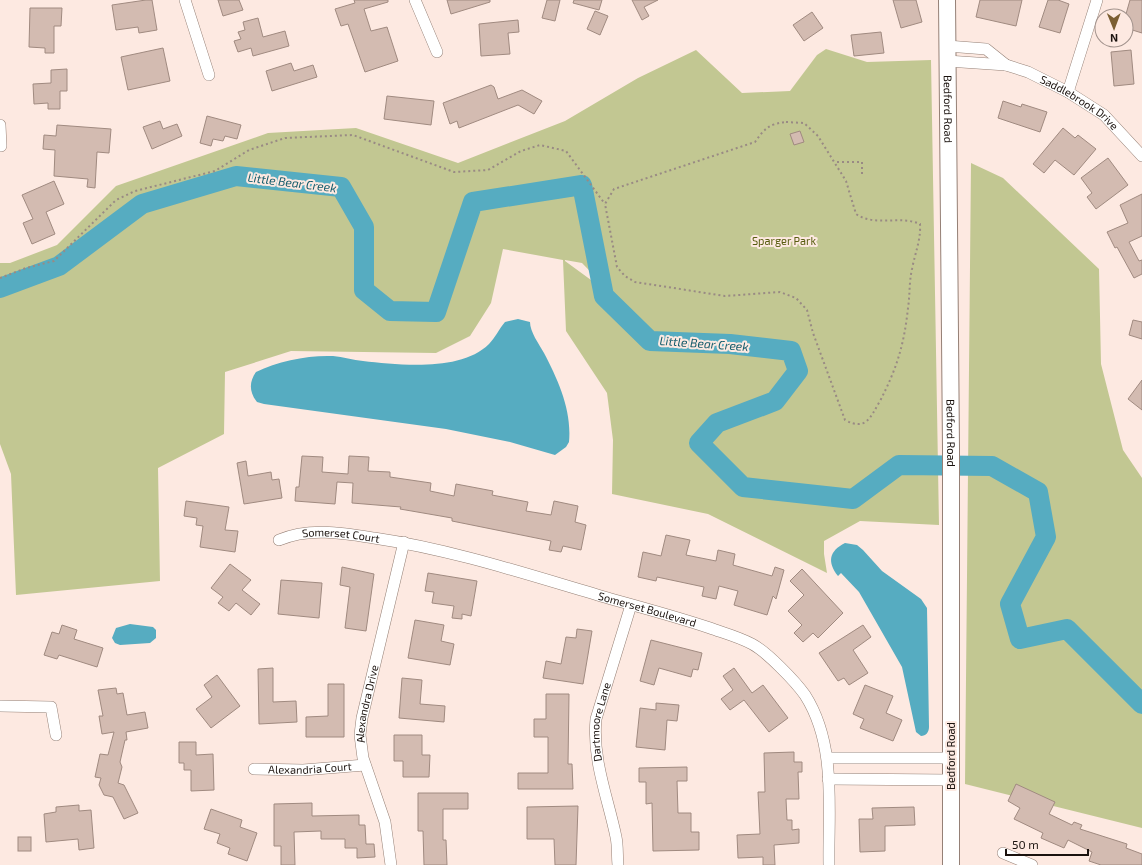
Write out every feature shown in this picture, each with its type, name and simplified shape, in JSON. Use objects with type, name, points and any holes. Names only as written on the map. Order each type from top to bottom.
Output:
[{"type":"street","points":[[185,0],[209,75]]},
{"type":"street","points":[[415,0],[437,52]]},
{"type":"street","name":"Bedford Road","points":[[947,0],[951,449],[951,865]]},
{"type":"street","points":[[1068,92],[1097,0]]},
{"type":"street","name":"Saddlebrook Drive","points":[[947,54],[1006,65],[1028,72],[1068,92],[1104,115],[1142,156]]},
{"type":"street","points":[[0,125],[1,146]]},
{"type":"street","name":"Somerset Court","points":[[279,540],[300,533],[319,532],[404,542]]},
{"type":"street","name":"Somerset Boulevard","points":[[404,542],[450,552],[740,638],[767,654],[804,694],[818,720],[828,758],[829,865]]},
{"type":"street","name":"Alexandra Drive","points":[[391,865],[385,822],[365,765],[360,735],[362,718],[404,542]]},
{"type":"street","name":"Dartmoore Lane","points":[[618,865],[617,839],[599,767],[595,731],[596,719],[631,605]]},
{"type":"street","points":[[0,706],[51,707],[56,735]]},
{"type":"street","points":[[828,758],[951,758]]},
{"type":"street","name":"Alexandria Court","points":[[254,769],[303,770],[365,765]]},
{"type":"street","points":[[828,779],[951,780]]},
{"type":"street","points":[[1003,853],[1032,865]]},
{"type":"path","points":[[0,278],[26,268],[54,261],[116,200],[135,191],[215,171],[249,150],[285,138],[353,135],[454,172],[488,170],[521,151],[540,145],[566,151],[605,204],[617,267],[625,276],[635,282],[725,296],[780,292],[796,298],[808,310],[813,333],[845,420],[855,426],[864,424],[871,417],[894,374],[901,350],[908,308],[912,269],[919,244],[920,224],[912,221],[864,220],[856,214],[846,181],[836,162],[818,136],[804,124],[786,122],[771,124],[763,131],[755,142],[614,189],[605,204]]},
{"type":"path","points":[[836,162],[862,162],[862,176]]},
{"type":"green space","name":"Sparger Park","points":[[826,49],[867,62],[931,60],[939,525],[860,521],[824,541],[824,554],[827,573],[708,514],[612,494],[613,440],[607,393],[566,331],[563,260],[503,249],[491,303],[470,336],[436,353],[291,351],[225,372],[224,434],[158,468],[160,581],[16,595],[11,474],[0,444],[0,263],[10,263],[57,245],[116,186],[268,133],[356,128],[458,163],[565,121],[638,78],[696,50],[742,93],[790,91],[817,55]],"holes":[[[565,260],[582,263],[617,299]]]},
{"type":"green space","points":[[971,163],[1003,178],[1099,269],[1101,364],[1123,450],[1142,478],[1142,828],[965,784]]},
{"type":"water","points":[[518,319],[530,322],[533,334],[559,385],[566,407],[569,442],[566,447],[555,455],[510,442],[446,429],[264,404],[257,402],[251,391],[251,383],[256,372],[283,362],[303,358],[333,356],[363,361],[411,365],[446,363],[463,359],[477,353],[489,344],[505,322]]},
{"type":"water","points":[[845,543],[857,545],[882,571],[921,599],[927,608],[929,727],[928,732],[924,735],[921,736],[916,732],[902,667],[859,592],[841,573],[838,576],[834,571],[831,557],[840,546]]},
{"type":"water","points":[[130,624],[153,627],[156,630],[156,638],[150,643],[120,645],[115,643],[112,638],[116,628]]},
{"type":"building","points":[[152,0],[157,30],[139,33],[138,27],[116,30],[112,5]]},
{"type":"building","points":[[218,0],[239,0],[243,10],[223,16]]},
{"type":"building","points":[[354,0],[388,0],[388,2],[364,9],[371,31],[387,27],[398,61],[365,72],[348,24],[341,26],[335,9],[355,3]]},
{"type":"building","points":[[447,0],[490,0],[490,2],[451,14]]},
{"type":"building","points":[[547,0],[560,0],[555,21],[542,18]]},
{"type":"building","points":[[574,0],[602,0],[599,10],[573,3]]},
{"type":"building","points":[[632,0],[658,0],[644,7],[649,16],[642,20]]},
{"type":"building","points":[[893,0],[916,0],[922,22],[901,28]]},
{"type":"building","points":[[980,0],[1022,0],[1016,26],[976,17]]},
{"type":"building","points":[[1048,0],[1058,0],[1069,4],[1060,33],[1039,27]]},
{"type":"building","points":[[1130,0],[1142,0],[1142,33],[1134,30],[1134,8],[1128,8]]},
{"type":"building","points":[[30,8],[62,8],[61,26],[54,26],[54,53],[45,53],[45,48],[29,47]]},
{"type":"building","points":[[595,11],[608,16],[600,35],[587,29]]},
{"type":"building","points":[[812,12],[823,28],[804,41],[793,25]]},
{"type":"building","points":[[258,18],[263,37],[285,31],[289,46],[253,56],[251,48],[238,52],[234,41],[241,39],[238,32],[245,30],[243,22]]},
{"type":"building","points":[[518,20],[519,32],[508,33],[510,54],[481,56],[479,24]]},
{"type":"building","points":[[881,32],[884,53],[854,56],[851,35]]},
{"type":"building","points":[[163,48],[170,81],[128,90],[121,57]]},
{"type":"building","points":[[1131,50],[1134,84],[1114,86],[1111,52]]},
{"type":"building","points":[[291,63],[294,71],[313,65],[317,77],[272,91],[266,71]]},
{"type":"building","points":[[67,69],[67,91],[60,91],[60,109],[48,109],[48,103],[34,104],[33,84],[51,83],[51,70]]},
{"type":"building","points":[[491,85],[494,87],[498,99],[522,90],[542,101],[534,114],[518,105],[459,128],[457,121],[450,124],[443,103]]},
{"type":"building","points":[[387,96],[434,101],[431,125],[384,119]]},
{"type":"building","points":[[1003,101],[1021,107],[1022,104],[1047,112],[1040,132],[998,118]]},
{"type":"building","points":[[207,116],[241,125],[237,139],[225,136],[223,141],[213,139],[211,146],[200,143]]},
{"type":"building","points":[[160,121],[163,129],[177,124],[182,136],[152,149],[143,127]]},
{"type":"building","points":[[57,125],[111,129],[109,153],[97,152],[95,188],[87,187],[88,179],[54,176],[55,150],[43,149],[44,135],[56,136]]},
{"type":"building","points":[[1063,128],[1075,138],[1078,135],[1096,149],[1074,175],[1055,160],[1044,173],[1033,164]]},
{"type":"building","points":[[800,131],[804,142],[794,145],[790,134]]},
{"type":"building","points":[[1108,158],[1128,185],[1096,209],[1087,197],[1092,193],[1081,178]]},
{"type":"building","points":[[54,181],[64,204],[46,212],[55,234],[32,244],[23,223],[33,219],[22,195]]},
{"type":"building","points":[[1142,194],[1142,236],[1129,242],[1139,261],[1142,260],[1142,274],[1134,278],[1107,232],[1128,223],[1120,205]]},
{"type":"building","points":[[1133,320],[1142,322],[1142,339],[1129,335]]},
{"type":"building","points":[[1142,380],[1142,410],[1128,399]]},
{"type":"building","points":[[302,456],[323,457],[322,472],[348,474],[349,456],[369,457],[368,471],[390,472],[390,477],[431,483],[430,491],[454,496],[456,484],[493,491],[492,495],[528,502],[526,511],[551,515],[554,501],[578,506],[575,522],[586,525],[581,550],[563,546],[561,552],[549,550],[551,541],[452,521],[452,518],[400,509],[401,507],[352,503],[353,483],[337,482],[335,504],[295,501],[296,487],[299,487]]},
{"type":"building","points":[[246,461],[248,476],[271,472],[272,480],[279,479],[282,498],[244,504],[237,463]]},
{"type":"building","points":[[186,501],[229,507],[225,530],[238,531],[235,552],[200,547],[203,526],[196,525],[197,518],[184,516]]},
{"type":"building","points":[[666,535],[690,540],[686,555],[716,561],[718,550],[735,554],[733,565],[772,576],[775,567],[784,570],[776,599],[773,596],[767,615],[734,605],[738,591],[719,586],[716,599],[702,596],[704,587],[657,577],[656,581],[638,577],[643,552],[661,556]]},
{"type":"building","points":[[230,564],[251,580],[242,590],[260,604],[251,615],[236,603],[229,611],[218,603],[223,597],[211,588]]},
{"type":"building","points":[[342,567],[374,574],[366,631],[345,628],[350,587],[340,585]]},
{"type":"building","points":[[802,569],[843,613],[818,638],[813,633],[803,642],[794,633],[802,625],[788,611],[804,595],[790,581]]},
{"type":"building","points":[[428,573],[477,581],[471,616],[462,614],[462,619],[452,618],[454,606],[432,603],[434,592],[425,591]]},
{"type":"building","points":[[281,580],[322,583],[319,618],[278,614]]},
{"type":"building","points":[[415,620],[444,625],[441,641],[454,644],[450,665],[408,658]]},
{"type":"building","points":[[62,625],[77,630],[74,639],[103,648],[97,667],[59,655],[57,659],[44,655],[52,632],[59,634]]},
{"type":"building","points":[[863,625],[871,637],[853,650],[868,673],[849,685],[844,678],[838,681],[819,653]]},
{"type":"building","points":[[577,629],[592,631],[583,684],[543,678],[546,661],[561,664],[566,637],[576,638]]},
{"type":"building","points":[[651,640],[702,653],[698,670],[693,669],[691,677],[659,668],[654,685],[640,681]]},
{"type":"building","points":[[273,668],[273,702],[296,701],[297,722],[259,724],[258,669]]},
{"type":"building","points":[[734,668],[752,693],[763,685],[788,718],[769,732],[744,700],[730,710],[721,699],[733,690],[723,676]]},
{"type":"building","points":[[217,675],[240,706],[211,728],[196,709],[212,697],[204,685]]},
{"type":"building","points":[[402,678],[422,680],[420,704],[445,706],[444,722],[399,718]]},
{"type":"building","points":[[328,684],[344,684],[344,737],[306,737],[306,717],[328,716]]},
{"type":"building","points":[[865,685],[893,696],[886,713],[902,720],[893,741],[860,728],[864,719],[853,714]]},
{"type":"building","points":[[116,688],[117,694],[123,693],[127,715],[145,712],[148,728],[126,732],[127,740],[125,740],[120,762],[122,767],[118,783],[124,785],[138,813],[124,819],[113,797],[104,795],[99,785],[101,778],[95,777],[100,754],[108,755],[114,732],[102,734],[99,716],[103,716],[98,690]]},
{"type":"building","points":[[546,694],[569,694],[568,764],[572,764],[573,789],[518,789],[518,773],[548,773],[548,737],[534,737],[534,719],[546,719]]},
{"type":"building","points":[[656,703],[679,705],[677,721],[667,720],[665,750],[636,747],[640,708],[656,710]]},
{"type":"building","points":[[394,735],[422,735],[422,755],[430,755],[429,777],[403,777],[403,761],[394,761]]},
{"type":"building","points":[[179,742],[196,742],[196,755],[213,754],[214,790],[191,791],[191,770],[184,770],[184,763],[179,763]]},
{"type":"building","points":[[794,752],[794,762],[802,762],[802,772],[798,772],[799,799],[786,799],[787,820],[792,820],[792,830],[799,829],[799,843],[774,845],[775,865],[763,865],[763,857],[738,858],[737,835],[760,834],[758,792],[765,792],[764,753]]},
{"type":"building","points":[[687,767],[687,781],[677,781],[678,813],[691,813],[691,832],[699,832],[699,850],[653,851],[652,803],[646,804],[646,782],[639,782],[639,768]]},
{"type":"building","points":[[1016,784],[1055,802],[1049,814],[1072,825],[1074,822],[1082,825],[1080,829],[1127,844],[1126,848],[1142,854],[1142,865],[1101,865],[1089,861],[1092,852],[1068,840],[1064,848],[1041,838],[1043,833],[1014,819],[1020,808],[1008,801]]},
{"type":"building","points":[[418,793],[468,793],[468,809],[443,809],[443,840],[446,840],[447,865],[424,865],[423,831],[418,831]]},
{"type":"building","points":[[312,803],[312,816],[359,815],[359,825],[365,825],[366,844],[374,844],[375,857],[357,858],[357,848],[345,848],[345,839],[321,839],[321,831],[294,832],[295,865],[281,865],[281,846],[274,846],[274,804]]},
{"type":"building","points":[[79,805],[79,811],[91,810],[94,848],[79,850],[78,839],[46,842],[44,814],[56,812],[56,807]]},
{"type":"building","points":[[578,806],[576,865],[555,865],[554,839],[527,839],[527,807]]},
{"type":"building","points":[[914,807],[915,825],[885,826],[885,851],[860,852],[859,819],[873,819],[872,808]]},
{"type":"building","points":[[211,809],[242,820],[240,827],[257,833],[247,861],[228,854],[230,848],[217,843],[220,834],[204,829]]},
{"type":"building","points":[[18,837],[31,837],[31,851],[18,851]]},
{"type":"waterway","name":"Little Bear Creek","points":[[0,288],[59,266],[142,204],[236,176],[341,187],[364,227],[364,290],[390,311],[436,312],[473,202],[582,185],[604,296],[650,341],[730,344],[791,351],[798,371],[775,401],[717,423],[699,443],[743,487],[853,499],[899,465],[992,466],[1038,492],[1046,537],[1010,604],[1020,639],[1067,629],[1142,704]]}]
